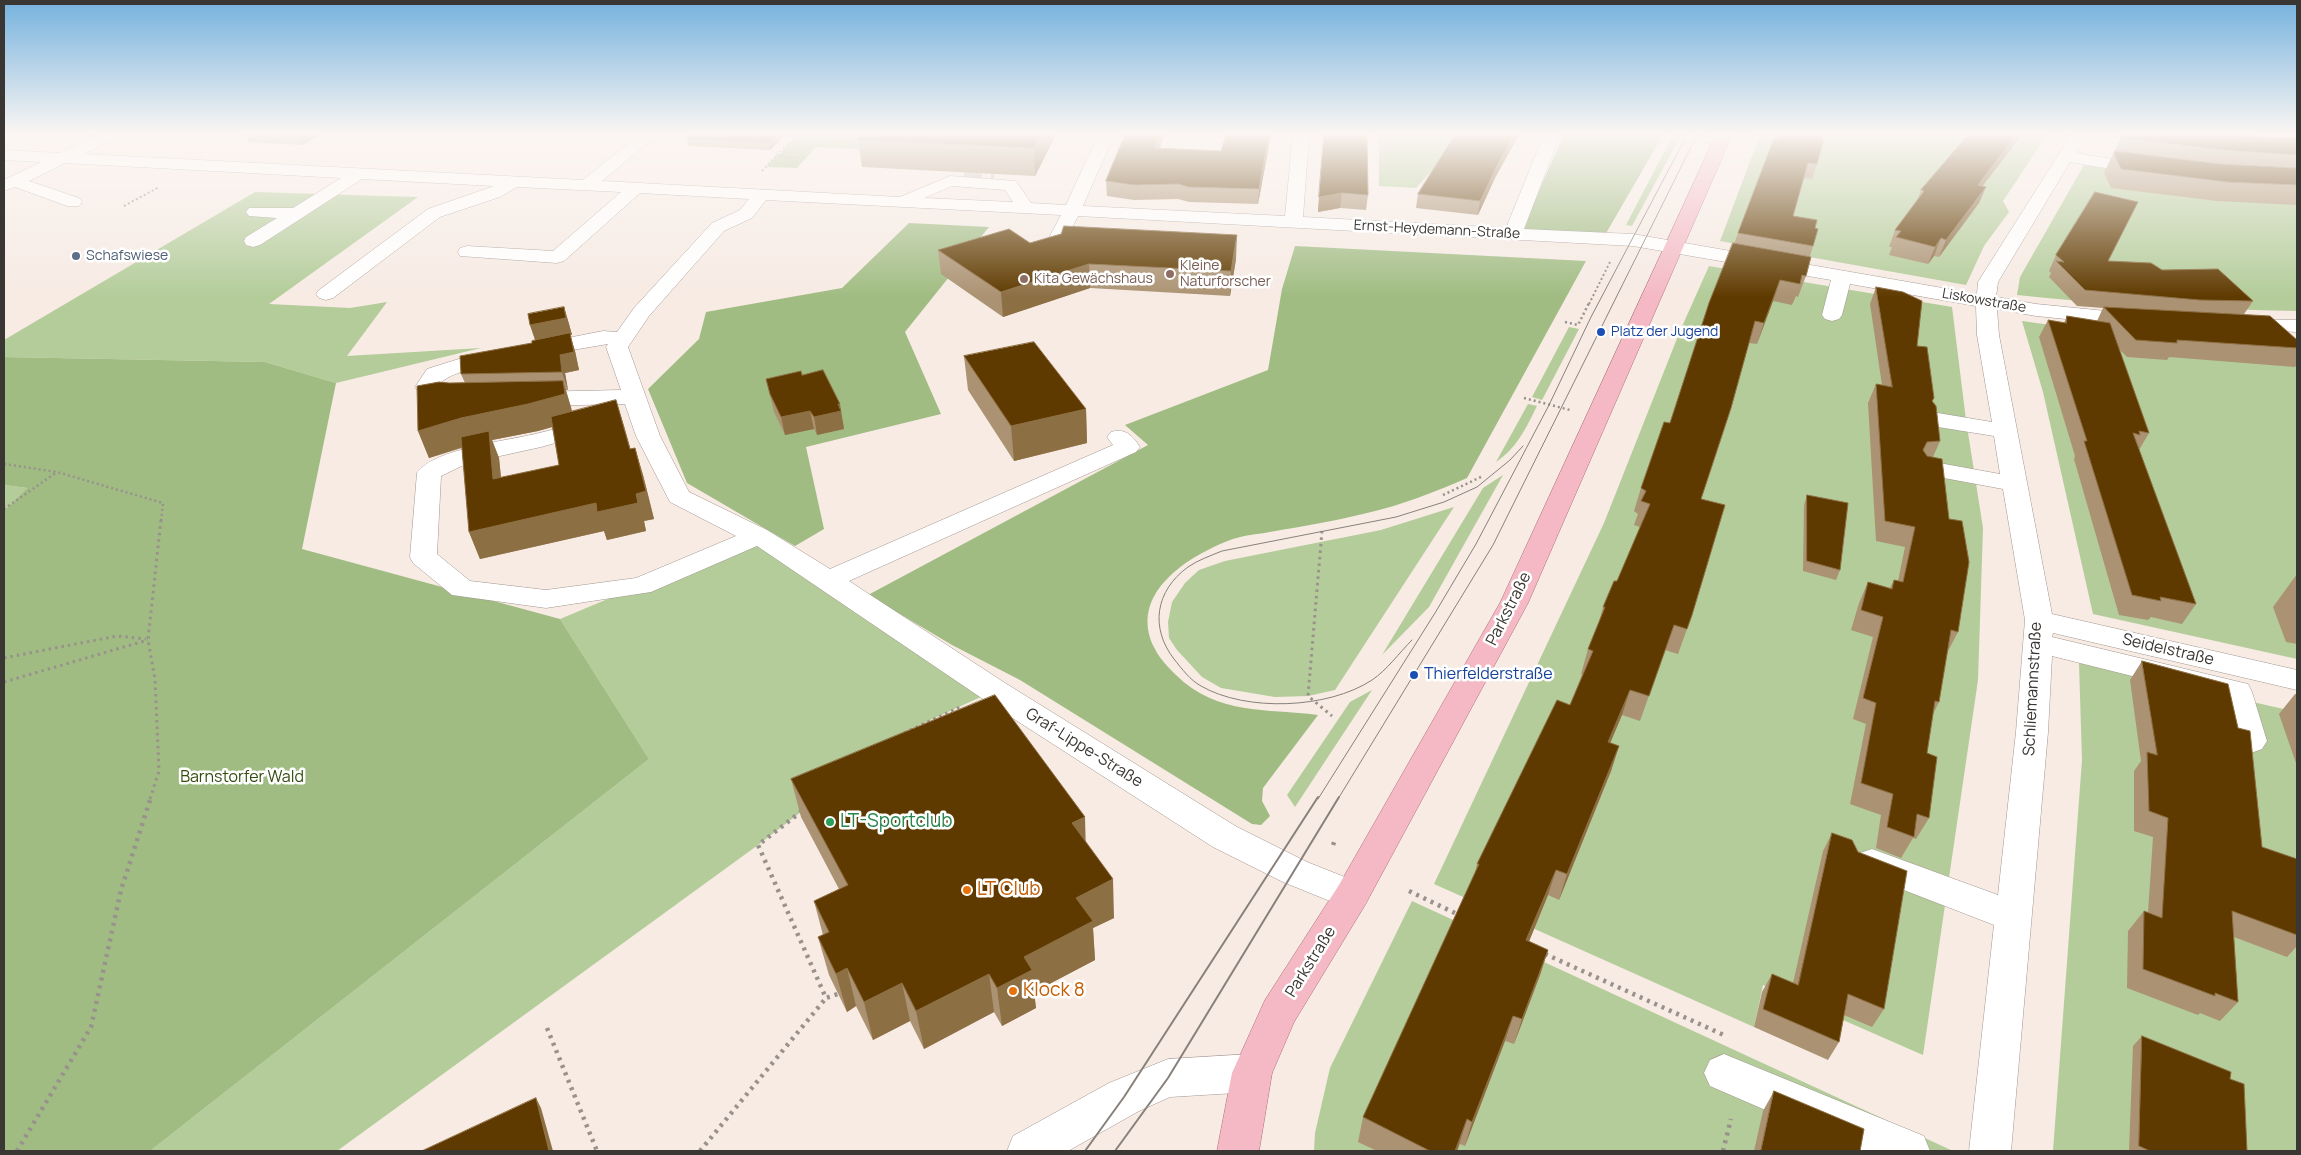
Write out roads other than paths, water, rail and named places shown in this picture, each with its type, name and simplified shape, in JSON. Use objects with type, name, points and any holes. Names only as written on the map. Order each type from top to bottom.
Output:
[{"type":"main road","name":"Parkstraße","points":[[1238,1151],[1252,1073],[1280,1012],[1352,895],[1514,603],[1700,189]]},
{"type":"street","points":[[29,189],[73,202]]},
{"type":"street","points":[[253,241],[334,189]]},
{"type":"street","points":[[326,294],[434,214],[494,194],[502,189]]},
{"type":"street","points":[[468,252],[557,257],[635,189]]},
{"type":"street","name":"Ernst-Heydemann-Straße","points":[[652,189],[1268,221],[1294,217],[1515,227],[1645,241],[1674,247]]},
{"type":"street","points":[[878,217],[893,202],[928,189]]},
{"type":"street","points":[[1013,189],[1025,208]]},
{"type":"street","points":[[1051,251],[1082,189]]},
{"type":"street","points":[[1294,217],[1296,189]]},
{"type":"street","points":[[1515,227],[1530,189]]},
{"type":"street","name":"Schliemannstraße","points":[[1990,1151],[2032,732],[2038,632],[2016,484],[1988,335],[1986,301],[1988,282],[2046,189]]},
{"type":"street","points":[[479,400],[439,397],[426,387],[435,374],[470,363],[603,337],[621,339],[641,312],[718,227],[746,214],[761,195]]},
{"type":"street","points":[[255,212],[296,213]]},
{"type":"street","points":[[1266,241],[1268,221]]},
{"type":"street","name":"Liskowstraße","points":[[1674,247],[2036,310],[2153,321]]},
{"type":"street","points":[[1832,315],[1842,276]]},
{"type":"street","points":[[2230,325],[2288,326],[2297,340]]},
{"type":"street","name":"Graf-Lippe-Straße","points":[[621,339],[617,347],[648,436],[679,497],[758,536],[994,691],[1225,837],[1294,872],[1352,895]]},
{"type":"street","points":[[508,400],[638,404]]},
{"type":"street","points":[[638,404],[541,440],[460,457],[429,473],[423,557],[462,589],[546,599],[641,586],[758,536]]},
{"type":"street","points":[[1938,420],[2006,431]]},
{"type":"street","points":[[826,581],[1128,447],[1118,437]]},
{"type":"street","points":[[1928,468],[2016,484]]},
{"type":"street","points":[[2038,632],[2237,692],[2251,741]]},
{"type":"street","name":"Seidelstraße","points":[[2038,632],[2297,680]]},
{"type":"street","points":[[1861,858],[2013,916]]},
{"type":"street","points":[[1726,1055],[1909,1151]]},
{"type":"street","points":[[1028,1151],[1124,1097],[1168,1078],[1252,1073]]},
{"type":"tram line","points":[[1318,799],[1476,544],[1549,405],[1591,317],[1659,189]]},
{"type":"tram line","points":[[1338,799],[1493,545],[1670,189]]},
{"type":"tram line","points":[[1412,640],[1377,676],[1354,690],[1333,697],[1310,701],[1287,704],[1263,703],[1219,694],[1193,681],[1166,647],[1159,623],[1160,610],[1163,598],[1177,577],[1188,567],[1204,558],[1222,551],[1396,517],[1444,502],[1477,487],[1510,460],[1523,446]]},
{"type":"tram line","points":[[1085,1151],[1124,1097],[1318,797]]},
{"type":"tram line","points":[[1115,1151],[1168,1078],[1339,797]]},
{"type":"place","name":"Schafswiese","points":[[76,256]]},
{"type":"place","name":"Kleine Naturforscher","points":[[1170,274]]},
{"type":"place","name":"Kita Gewächshaus","points":[[1024,279]]},
{"type":"place","name":"Platz der Jugend","points":[[1601,332]]},
{"type":"place","name":"Thierfelderstraße","points":[[1414,675]]},
{"type":"place","name":"LT-Sportclub","points":[[830,822]]},
{"type":"place","name":"LT Club","points":[[967,890]]},
{"type":"place","name":"Klock 8","points":[[1013,991]]},
{"type":"park label","name":"Barnstorfer Wald","points":[[242,778]]}]
